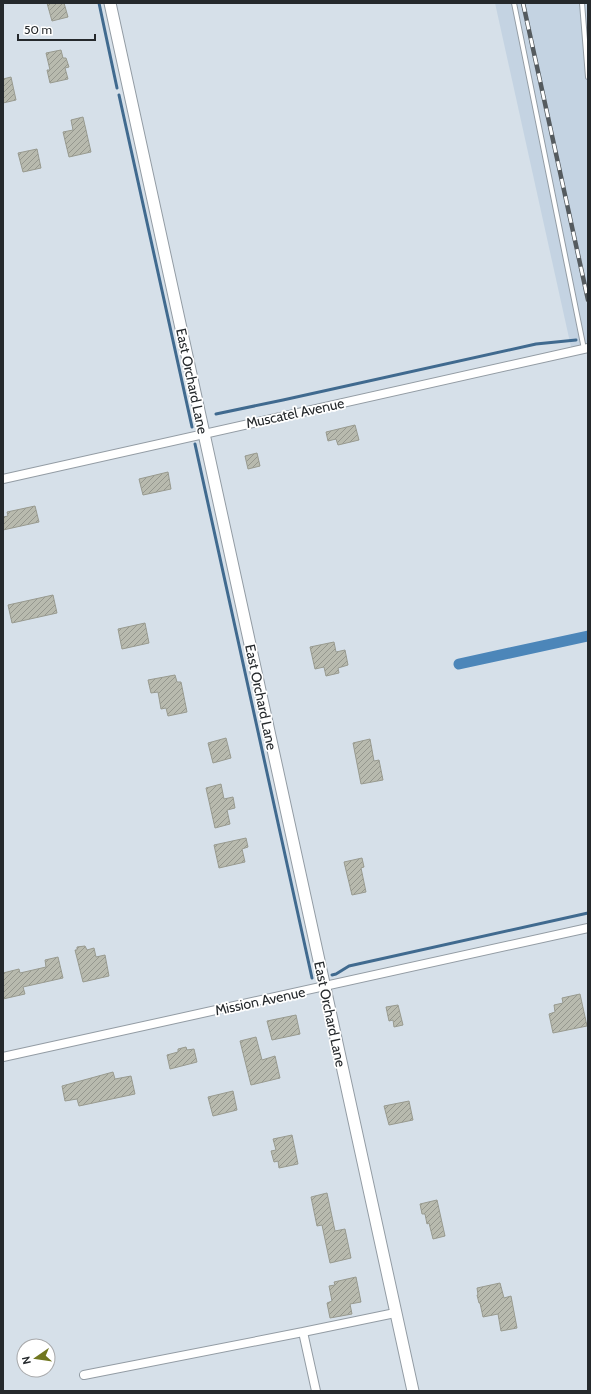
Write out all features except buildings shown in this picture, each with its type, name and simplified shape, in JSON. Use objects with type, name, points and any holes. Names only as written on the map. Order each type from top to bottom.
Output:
[{"type":"street","name":"East Orchard Lane","points":[[110,3],[413,1391]]},
{"type":"street","name":"Muscatel Avenue","points":[[3,479],[203,433],[586,349]]},
{"type":"street","name":"Mission Avenue","points":[[3,1056],[324,987],[588,928]]},
{"type":"street","points":[[84,1375],[395,1313]]},
{"type":"street","points":[[303,1332],[316,1391]]},
{"type":"lane","points":[[514,3],[586,349]]},
{"type":"lane","points":[[582,3],[588,76]]},
{"type":"shaded area","points":[[495,3],[588,3],[588,344],[571,347]]},
{"type":"waterway","points":[[99,3],[117,88]]},
{"type":"waterway","points":[[119,95],[192,427]]},
{"type":"waterway","points":[[216,414],[536,344],[576,340]]},
{"type":"waterway","points":[[195,444],[312,978]]},
{"type":"waterway","points":[[459,664],[588,636]]},
{"type":"waterway","points":[[332,975],[349,966],[588,913]]},
{"type":"railway","points":[[523,3],[588,300]]}]
